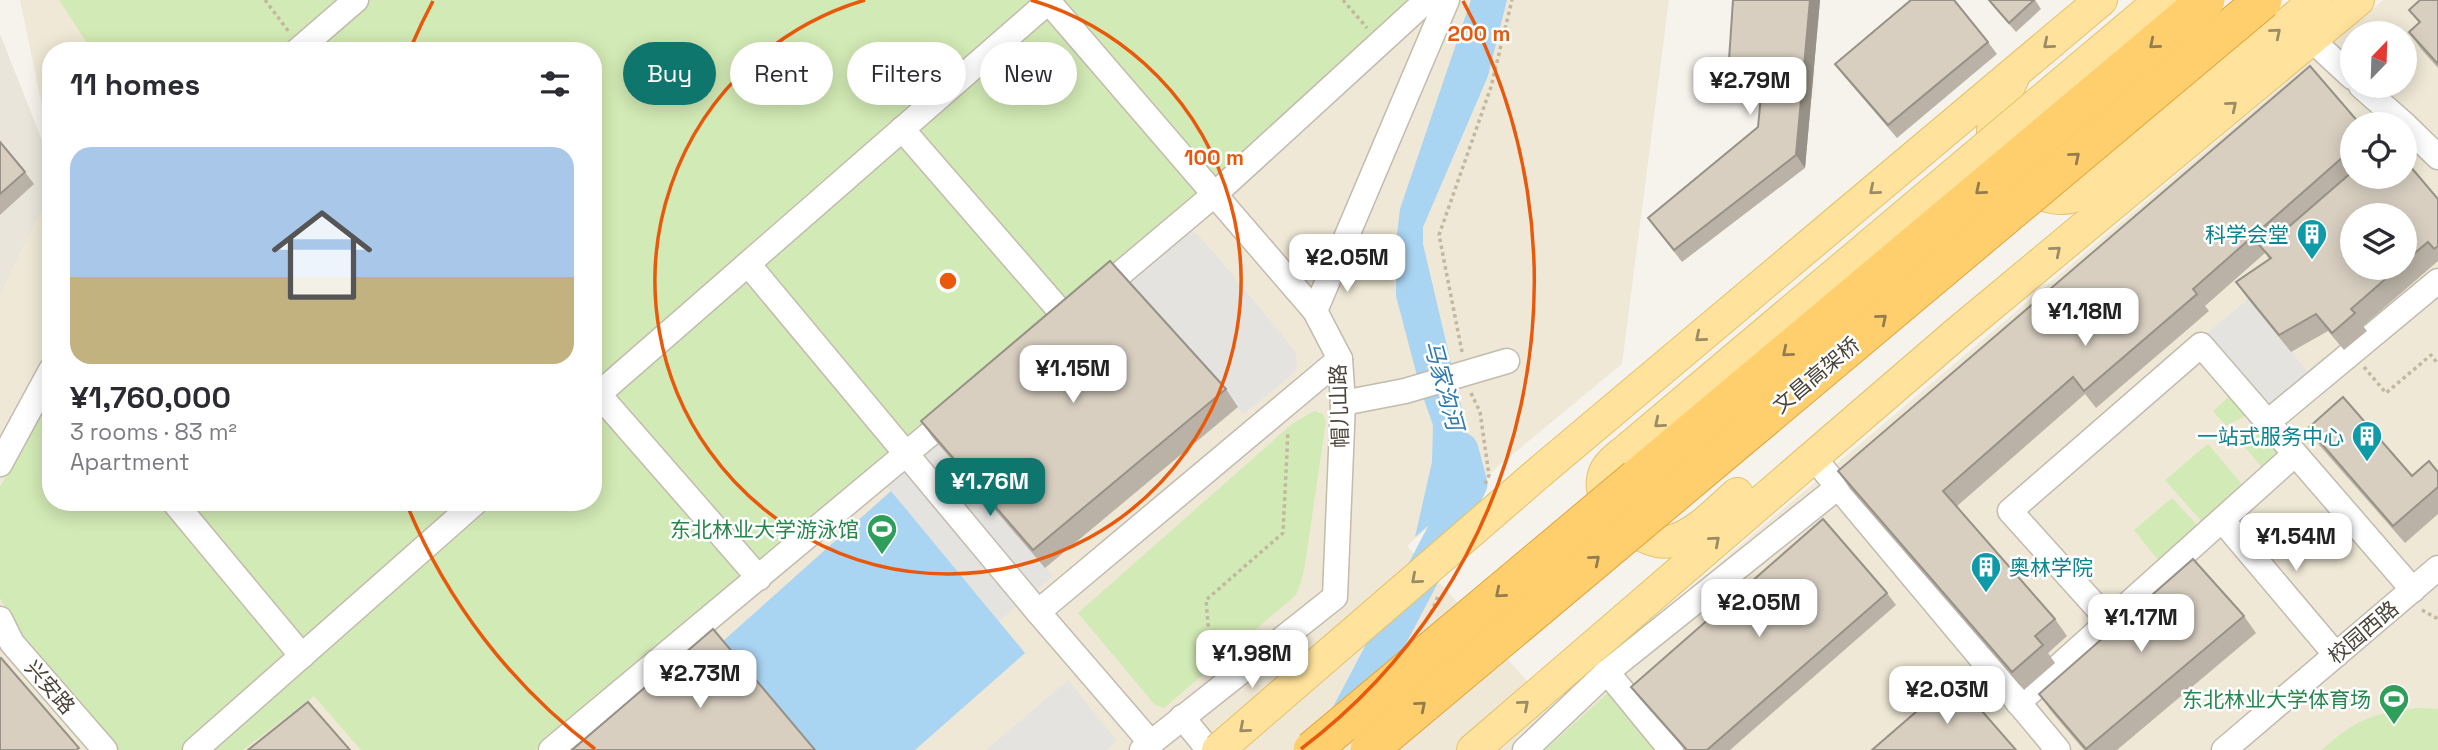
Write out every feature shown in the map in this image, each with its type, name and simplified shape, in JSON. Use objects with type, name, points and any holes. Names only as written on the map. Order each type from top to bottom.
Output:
[{"type":"highway","name":"文昌高架桥","points":[[1312,750],[2206,0]]},
{"type":"highway","name":"文昌高架桥","points":[[1368,750],[2263,0]]},
{"type":"main road","points":[[1218,750],[1542,470],[2101,0]]},
{"type":"main road","points":[[1956,334],[1864,384],[1695,529],[1671,541],[1658,541],[1635,531],[1615,513],[1602,490],[1604,474],[1614,461],[2161,0]]},
{"type":"main road","points":[[2015,71],[1995,120],[1993,133],[2005,163],[2024,183],[2047,197],[2076,196],[2093,188],[2316,0]]},
{"type":"main road","points":[[1473,750],[1956,334],[2358,0]]},
{"type":"street","points":[[310,42],[356,0]]},
{"type":"street","points":[[1047,335],[1215,194],[1427,0]]},
{"type":"street","points":[[1315,311],[1447,0]]},
{"type":"street","points":[[602,387],[748,264],[1048,1]]},
{"type":"street","name":"帽儿山路","points":[[1048,1],[1315,311],[1340,359],[1343,404],[1335,597],[1147,746]]},
{"type":"street","points":[[2312,40],[2340,66]]},
{"type":"street","points":[[2375,98],[2390,112]]},
{"type":"street","points":[[902,129],[1067,319]]},
{"type":"street","points":[[2417,137],[2438,157]]},
{"type":"street","points":[[748,264],[1147,746]]},
{"type":"street","points":[[2268,422],[2438,281]]},
{"type":"street","points":[[2110,622],[2010,511],[2201,345],[2413,590]]},
{"type":"street","points":[[1038,612],[1340,359]]},
{"type":"street","points":[[1343,404],[1405,391],[1507,361]]},
{"type":"street","points":[[0,464],[42,387]]},
{"type":"street","points":[[551,750],[976,395]]},
{"type":"street","points":[[602,401],[759,578]]},
{"type":"street","points":[[2018,703],[2294,455]]},
{"type":"street","points":[[1813,457],[2058,750]]},
{"type":"street","points":[[1525,750],[1606,672],[1838,487]]},
{"type":"street","points":[[181,511],[302,656]]},
{"type":"street","points":[[195,750],[466,511]]},
{"type":"street","points":[[2222,520],[2336,655]]},
{"type":"street","name":"校园西路","points":[[2224,750],[2438,568]]},
{"type":"street","name":"兴安路","points":[[0,619],[12,643],[105,750]]},
{"type":"street","points":[[1606,672],[1671,750]]},
{"type":"street","points":[[1182,717],[1182,750]]},
{"type":"street","points":[[1182,717],[1209,750]]},
{"type":"path","points":[[264,0],[295,42]]},
{"type":"path","points":[[1343,0],[1380,43]]},
{"type":"path","points":[[2352,352],[2386,393],[2431,355],[2438,364]]},
{"type":"path","points":[[1226,682],[1211,659],[1206,600],[1283,533],[1290,401]]},
{"type":"shaded area","points":[[20,0],[1669,0],[1622,364],[1479,482],[1407,546],[1550,707],[2340,36],[2340,98],[2417,98],[2417,21],[2358,21],[2383,0],[2438,0],[2438,750],[0,750],[0,296],[42,210],[42,511],[602,511],[602,42],[42,42],[42,106]]},
{"type":"shaded area","points":[[0,34],[42,140],[42,210],[0,296]]},
{"type":"shaded area","points":[[1187,231],[1196,233],[1217,256],[1295,351],[1296,371],[1244,414],[1122,278]]},
{"type":"shaded area","points":[[2248,299],[2308,372],[2269,410],[2206,334]]},
{"type":"shaded area","points":[[933,438],[1053,576],[999,621],[884,483]]},
{"type":"shaded area","points":[[1068,680],[1117,741],[1106,750],[986,750]]},
{"type":"green space","points":[[59,0],[336,0],[287,42],[86,42]]},
{"type":"green space","points":[[366,0],[1037,0],[1073,42],[980,42],[980,105],[1077,105],[1077,46],[1202,191],[759,573],[602,390],[602,42],[322,42]]},
{"type":"green space","points":[[1056,0],[1416,0],[1216,184]]},
{"type":"green space","points":[[2231,395],[2247,415],[2226,426],[2213,411]]},
{"type":"green space","points":[[602,408],[747,576],[535,750],[361,750],[314,696],[243,750],[119,750],[21,639],[0,598],[0,487],[42,411],[42,511],[602,511]]},
{"type":"green space","points":[[1314,411],[1323,414],[1326,421],[1305,564],[1296,595],[1164,708],[1155,705],[1078,613],[1292,424]]},
{"type":"green space","points":[[2256,422],[2277,454],[2266,472],[2237,438]]},
{"type":"green space","points":[[2208,444],[2245,488],[2204,524],[2165,480]]},
{"type":"green space","points":[[2172,498],[2200,528],[2160,562],[2134,530]]},
{"type":"green space","points":[[1608,693],[1656,750],[1545,750]]},
{"type":"green space","name":"东北林业大学体育场","points":[[2419,708],[2438,709],[2438,750],[2322,750],[2366,719]]},
{"type":"water","points":[[1471,0],[1507,0],[1488,76],[1423,227],[1423,244],[1479,482],[1415,537],[1432,462],[1433,425],[1421,391],[1396,296],[1397,234],[1400,209]]},
{"type":"water","name":"东北林业大学游泳馆","points":[[891,491],[1025,653],[915,750],[813,750],[722,642]]},
{"type":"building","points":[[1733,0],[1810,0],[1796,155],[1674,250],[1648,218],[1758,127],[1764,63],[1729,60]]},
{"type":"building","points":[[1911,0],[1954,0],[1988,42],[1888,125],[1835,64]]},
{"type":"building","points":[[1989,0],[2034,0],[2009,23]]},
{"type":"building","points":[[2420,0],[2438,0],[2438,64],[2417,41],[2417,25],[2420,22],[2409,10]]},
{"type":"building","points":[[2310,66],[2350,112],[2340,112],[2340,160],[2193,289],[2197,294],[2084,391],[2073,377],[1943,491],[2055,619],[2035,636],[2043,645],[2012,672],[1838,471]]},
{"type":"building","points":[[0,142],[25,172],[0,194]]},
{"type":"building","points":[[2417,174],[2438,199],[2438,246],[2434,249],[2428,242],[2417,251],[2417,203],[2340,203],[2340,280],[2384,280],[2351,309],[2355,313],[2332,333],[2316,314],[2279,335],[2236,282],[2271,258],[2259,245],[2281,225],[2285,230],[2340,182],[2340,189],[2417,189]]},
{"type":"building","points":[[1110,261],[1226,389],[1033,550],[921,421]]},
{"type":"building","name":"一站式服务中心","points":[[2343,397],[2412,476],[2429,461],[2438,472],[2438,487],[2393,526],[2308,428]]},
{"type":"building","points":[[1823,519],[1887,593],[1707,750],[1687,750],[1631,687]]},
{"type":"building","points":[[2193,559],[2244,616],[2086,749],[2039,694]]},
{"type":"building","points":[[713,629],[815,750],[572,750]]},
{"type":"building","points":[[1,658],[79,748],[0,750]]},
{"type":"building","points":[[1954,679],[2016,750],[1872,750]]},
{"type":"building","points":[[308,702],[350,750],[248,750]]},
{"type":"waterway","name":"马家沟河","points":[[1345,722],[1470,484],[1461,450]]},
{"type":"place","name":"科学会堂","points":[[2312,261]]},
{"type":"place","name":"一站式服务中心","points":[[2367,463]]},
{"type":"place","name":"东北林业大学游泳馆","points":[[882,556]]},
{"type":"place","name":"奥林学院","points":[[1986,594]]},
{"type":"place","name":"东北林业大学体育场","points":[[2394,726]]}]
